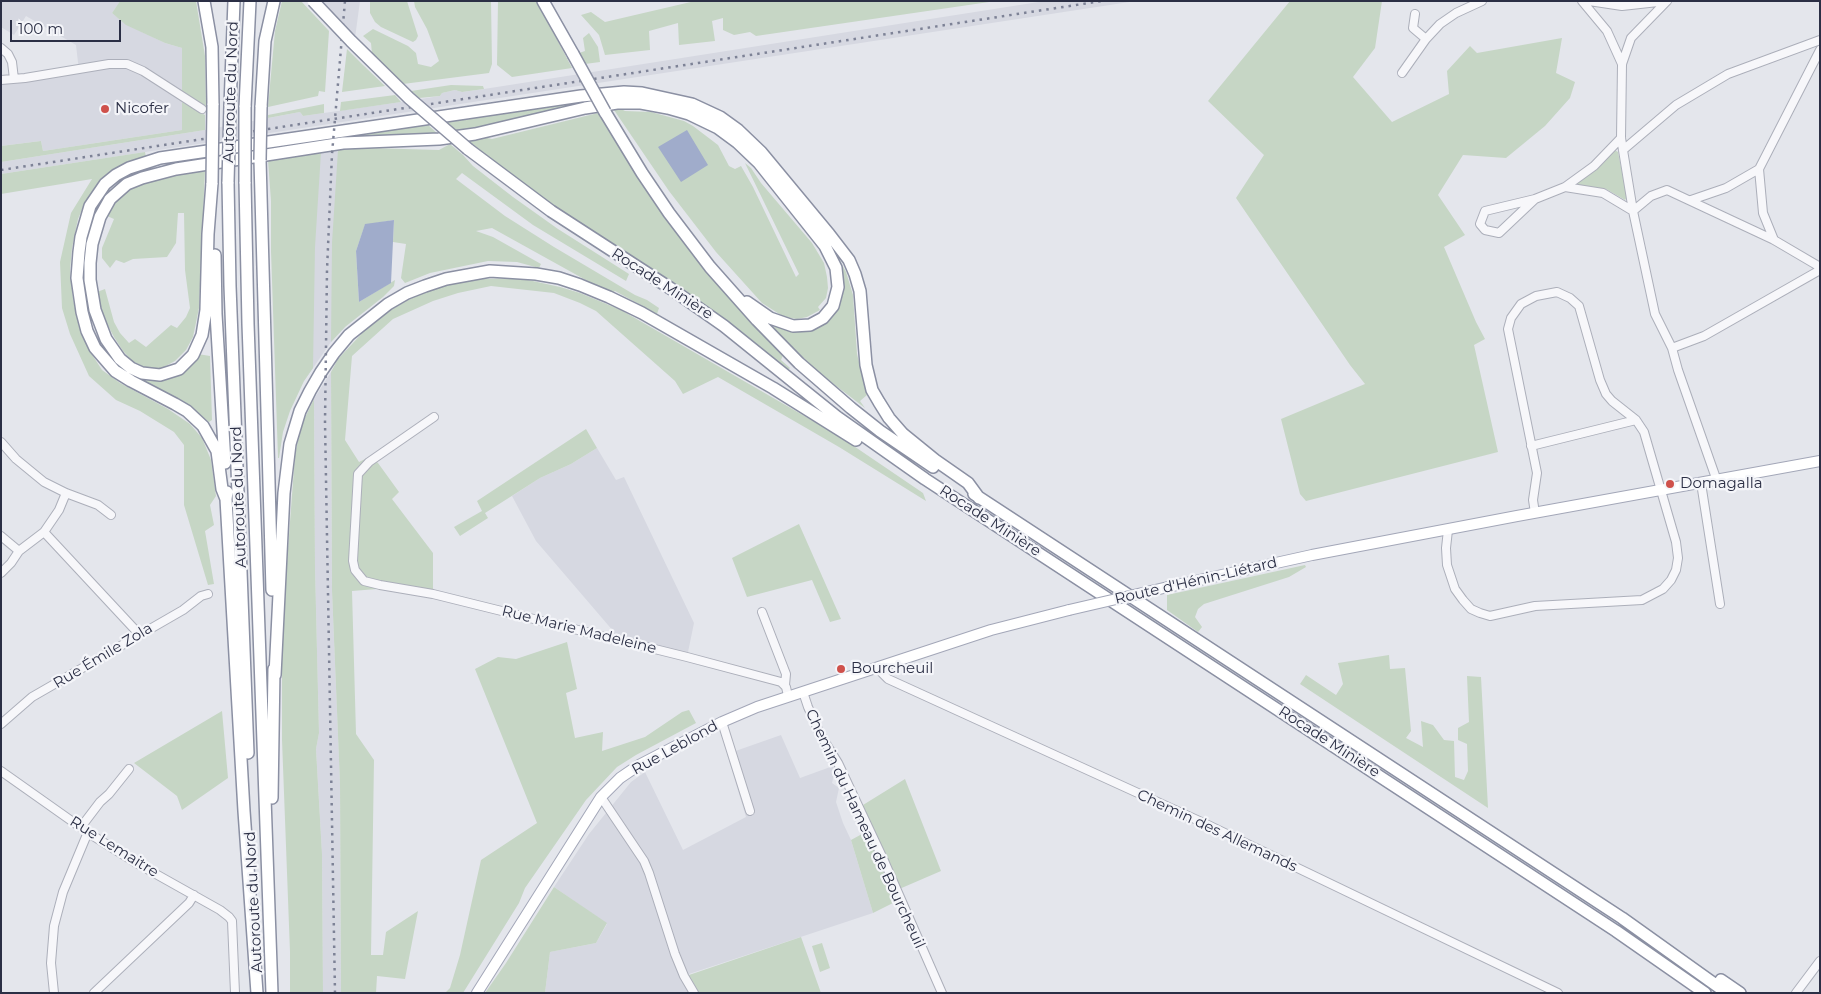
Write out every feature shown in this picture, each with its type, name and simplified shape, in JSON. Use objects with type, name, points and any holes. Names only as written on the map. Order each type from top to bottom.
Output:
[{"type":"highway","points":[[204,1],[212,47],[207,107],[212,183],[216,314],[244,811],[257,993]]},
{"type":"highway","name":"Autoroute du Nord","points":[[234,1],[228,182],[230,286],[257,993]]},
{"type":"highway","name":"Autoroute du Nord","points":[[250,1],[244,182],[272,993]]},
{"type":"highway","points":[[268,875],[274,774],[275,675],[260,181],[260,107],[265,41],[274,1]]},
{"type":"highway","name":"Rocade Minière","points":[[313,1],[351,42],[409,98],[468,149],[559,217],[717,320],[837,417],[925,479],[1608,926],[1705,993]]},
{"type":"highway","name":"Rocade Minière","points":[[544,1],[605,112],[669,213],[730,290],[799,363],[851,408],[880,431],[979,498],[1622,918],[1726,993]]},
{"type":"highway","points":[[226,499],[222,489],[217,451],[203,426],[175,404],[115,371],[95,348],[87,331],[77,278],[79,252],[81,237],[90,206],[105,184],[129,168],[160,158],[616,92],[642,93],[692,104],[720,117],[738,130],[761,152],[849,260],[860,292],[866,365],[872,390],[889,418],[903,434],[968,483],[979,498]]},
{"type":"highway","points":[[212,183],[208,234],[206,310],[202,336],[193,355],[179,369],[160,375],[142,373],[131,368],[120,358],[106,340],[95,310],[90,280],[92,244],[100,217],[110,198],[127,184],[142,178],[176,170],[343,143],[439,139],[475,134],[599,105],[630,103],[668,108],[704,121],[731,138],[759,163],[820,238],[833,260],[838,282],[835,301],[827,314],[816,323],[798,327],[770,318],[730,290]]},
{"type":"highway","points":[[275,675],[287,468],[290,444],[305,400],[334,353],[356,329],[388,304],[407,293],[446,279],[490,271],[536,274],[558,278],[609,297],[642,313],[773,388],[890,462],[925,479]]},
{"type":"highway","points":[[1622,918],[1740,993]]},
{"type":"main road","name":"Route d'Hénin-Liétard","points":[[880,666],[991,630],[1069,610],[1312,555],[1820,462]]},
{"type":"main road","name":"Rue Leblond","points":[[477,993],[601,797],[620,778],[639,765],[722,722],[788,696],[880,666]]},
{"type":"street","points":[[1402,73],[1426,39],[1440,24],[1456,13],[1482,1]]},
{"type":"street","points":[[1582,1],[1607,31],[1622,64]]},
{"type":"street","points":[[1589,1],[1622,6],[1667,1]]},
{"type":"street","points":[[1667,1],[1631,38],[1622,64],[1621,138],[1633,211],[1655,314],[1672,348],[1717,480]]},
{"type":"street","points":[[1415,14],[1413,28],[1426,39]]},
{"type":"street","points":[[1623,150],[1676,105],[1728,74],[1820,40]]},
{"type":"street","points":[[1,48],[8,54],[12,62],[14,80]]},
{"type":"street","points":[[1774,240],[1763,213],[1759,169],[1820,50]]},
{"type":"street","points":[[1,80],[14,80],[116,63],[136,68],[207,107]]},
{"type":"street","points":[[1535,200],[1499,233],[1486,230],[1480,224],[1485,211],[1535,200],[1564,187],[1594,166],[1621,138]]},
{"type":"street","points":[[1691,200],[1726,188],[1759,169]]},
{"type":"street","points":[[1564,187],[1602,192],[1633,211]]},
{"type":"street","points":[[1633,211],[1652,196],[1667,190],[1774,240],[1818,272],[1704,336],[1672,348]]},
{"type":"street","points":[[1448,530],[1446,548],[1450,579],[1462,600],[1471,609],[1490,616],[1529,607],[1642,600],[1663,589],[1671,580],[1676,570],[1678,558],[1676,542],[1644,432],[1636,420],[1606,394],[1600,380],[1579,306],[1570,298],[1557,292],[1536,296],[1521,304],[1511,318],[1508,329],[1537,473],[1533,500],[1535,513]]},
{"type":"street","name":"Rue Marie Madeleine","points":[[434,417],[376,457],[358,474],[353,561],[355,570],[360,578],[368,583],[433,594],[620,640],[781,682],[784,685]]},
{"type":"street","points":[[1532,446],[1636,420]]},
{"type":"street","points":[[1,442],[16,459],[44,482],[98,506],[111,515]]},
{"type":"street","points":[[1701,483],[1720,604]]},
{"type":"street","points":[[1,573],[11,564],[19,551],[44,532],[59,510],[66,493]]},
{"type":"street","points":[[44,532],[139,634]]},
{"type":"street","points":[[1,536],[19,551]]},
{"type":"street","name":"Rue Émile Zola","points":[[1,724],[32,697],[183,610],[201,596],[208,594]]},
{"type":"street","points":[[762,612],[786,674],[784,685],[788,696]]},
{"type":"street","name":"Chemin des Allemands","points":[[880,666],[882,673],[888,679],[1208,825],[1558,993]]},
{"type":"street","name":"Chemin du Hameau de Bourcheuil","points":[[803,692],[820,734],[838,763],[885,862],[942,993]]},
{"type":"street","points":[[722,722],[750,811]]},
{"type":"street","points":[[81,827],[129,769]]},
{"type":"street","name":"Rue Lemaitre","points":[[1,771],[88,832],[138,864],[229,917],[232,921],[235,993]]},
{"type":"street","points":[[601,797],[644,861],[650,874],[675,954],[684,976],[694,993]]},
{"type":"street","points":[[54,993],[51,963],[54,926],[63,892],[88,832]]},
{"type":"street","points":[[94,993],[189,903],[194,895]]},
{"type":"street","points":[[1796,993],[1820,961]]},
{"type":"shaded area","points":[[1,1],[120,1],[112,13],[126,24],[165,43],[182,48],[182,130],[43,151],[41,141],[1,146],[1,83],[6,84],[79,71],[76,45],[26,16],[14,35],[1,27]]},
{"type":"shaded area","points":[[321,1],[360,1],[355,38]]},
{"type":"shaded area","points":[[1045,1],[1136,1],[1,174],[1,162],[205,130],[300,112],[303,116],[401,102],[440,96],[442,93],[455,90],[462,92],[484,89]]},
{"type":"shaded area","points":[[350,149],[345,327],[331,342],[304,381],[301,155]]},
{"type":"shaded area","points":[[331,372],[332,591],[340,784],[341,993],[323,993],[322,854],[316,749],[319,733],[315,568],[314,399]]},
{"type":"shaded area","points":[[597,448],[616,480],[624,477],[694,623],[687,657],[613,638],[614,632],[536,541],[512,496],[540,478],[571,464]]},
{"type":"shaded area","points":[[781,735],[800,778],[833,766],[835,770],[832,783],[839,788],[836,802],[851,840],[873,913],[689,974],[699,993],[545,993],[550,952],[596,943],[607,924],[554,887],[589,834],[631,782],[645,772],[683,850],[746,817],[727,754]]},
{"type":"green space","points":[[120,1],[196,1],[205,56],[206,106],[182,93],[182,48],[165,43],[126,25],[112,13]]},
{"type":"green space","points":[[282,1],[301,1],[329,31],[325,92],[319,91],[318,96],[268,107],[275,31]]},
{"type":"green space","points":[[370,1],[407,1],[418,36],[416,40],[413,42],[381,27],[375,22],[370,13]]},
{"type":"green space","points":[[414,1],[491,1],[492,64],[489,73],[403,84],[372,54],[371,43],[363,36],[373,29],[408,46],[416,53],[418,64],[431,67],[439,61]]},
{"type":"green space","points":[[498,1],[537,1],[572,68],[512,77],[497,65]]},
{"type":"green space","points":[[695,1],[996,1],[756,36],[750,32],[734,35],[723,30],[723,18],[712,21],[715,41],[679,45],[678,23],[649,31],[650,50],[605,55],[599,35],[581,15],[591,12],[605,22]]},
{"type":"green space","points":[[1290,1],[1382,1],[1375,48],[1353,77],[1392,122],[1449,94],[1447,71],[1470,46],[1477,53],[1562,38],[1556,73],[1575,82],[1570,98],[1545,126],[1506,158],[1463,155],[1438,195],[1465,235],[1444,247],[1485,339],[1474,345],[1498,452],[1306,501],[1300,494],[1281,419],[1365,384],[1236,198],[1264,155],[1208,101]]},
{"type":"green space","points":[[589,33],[598,47],[600,62],[585,64],[579,53],[585,51],[583,38]]},
{"type":"green space","points":[[347,49],[363,65],[385,86],[342,92]]},
{"type":"green space","points":[[451,85],[483,86],[484,89],[462,92],[455,90],[442,93],[440,96],[419,98],[411,91]]},
{"type":"green space","points":[[395,95],[401,102],[340,111],[341,102]]},
{"type":"green space","points":[[591,100],[592,103],[459,133],[444,121]]},
{"type":"green space","points":[[182,102],[205,115],[205,130],[1,162],[1,146],[41,141],[43,151],[182,130]]},
{"type":"green space","points":[[324,104],[324,113],[303,116],[300,112],[268,118],[268,115]]},
{"type":"green space","points":[[621,109],[625,111],[651,112],[684,121],[718,145],[729,166],[735,169],[741,166],[796,277],[799,274],[745,163],[751,168],[761,183],[812,243],[824,263],[828,288],[826,298],[818,307],[820,310],[807,317],[797,319],[784,317],[762,303],[716,252],[669,191],[614,110]]},
{"type":"green space","points":[[598,113],[659,210],[713,279],[783,355],[781,360],[790,368],[788,370],[705,306],[555,207],[468,141],[483,137],[492,139]]},
{"type":"green space","points":[[427,124],[439,135],[338,141],[339,138]]},
{"type":"green space","points":[[450,144],[473,166],[513,197],[558,229],[629,274],[626,281],[533,225],[462,173],[456,179],[505,216],[659,308],[657,314],[615,291],[611,294],[492,228],[476,231],[493,237],[541,264],[539,268],[517,262],[488,261],[430,273],[405,283],[401,278],[406,244],[393,242],[394,220],[365,225],[356,251],[359,302],[395,280],[394,286],[345,327],[331,342],[332,243],[338,150],[369,148],[439,150]]},
{"type":"green space","points":[[1613,149],[1618,152],[1627,197],[1625,200],[1606,189],[1578,187],[1576,184]]},
{"type":"green space","points":[[145,152],[146,157],[125,163],[111,171],[86,200],[78,219],[72,248],[70,270],[73,299],[79,327],[91,353],[102,370],[120,383],[168,409],[190,424],[202,438],[211,460],[216,496],[210,505],[214,525],[205,531],[214,584],[208,585],[184,505],[184,445],[174,432],[140,411],[116,400],[89,376],[70,334],[62,308],[60,262],[71,213],[92,179],[1,194],[1,174]]},
{"type":"green space","points":[[321,152],[315,247],[313,368],[304,381],[290,411],[283,432],[278,458],[271,201],[268,160]]},
{"type":"green space","points":[[205,171],[199,308],[193,337],[186,350],[175,361],[162,368],[151,369],[132,361],[123,351],[104,318],[97,292],[105,289],[114,322],[120,333],[129,343],[135,339],[146,347],[171,325],[177,328],[186,317],[190,308],[185,270],[184,213],[178,213],[176,243],[167,257],[133,259],[124,263],[116,260],[110,268],[102,258],[102,248],[114,219],[107,216],[111,207],[122,194],[132,187],[163,177]]},
{"type":"green space","points":[[838,257],[846,272],[853,295],[857,354],[867,395],[860,401],[865,408],[818,372],[773,328],[776,326],[786,329],[832,314]]},
{"type":"green space","points":[[519,278],[580,293],[621,310],[839,436],[923,493],[926,501],[839,447],[718,377],[683,394],[675,381],[596,311],[554,293],[491,286],[433,301],[393,319],[352,356],[345,440],[359,462],[371,456],[378,463],[399,492],[392,499],[433,553],[433,598],[377,589],[352,591],[356,734],[374,760],[371,955],[383,955],[386,932],[418,911],[405,979],[377,976],[376,993],[341,993],[340,784],[332,591],[331,372],[338,359],[367,328],[389,311],[410,299],[433,289],[461,282],[482,279]]},
{"type":"green space","points":[[198,354],[210,356],[212,420],[209,422],[183,401],[140,379],[140,377],[158,380],[168,379],[180,374],[191,366]]},
{"type":"green space","points":[[314,399],[315,568],[319,733],[316,749],[322,854],[323,993],[290,993],[282,740],[282,629],[295,455],[301,426]]},
{"type":"green space","points":[[586,429],[597,448],[571,464],[540,478],[485,513],[488,518],[460,536],[454,527],[482,511],[477,501]]},
{"type":"green space","points":[[799,524],[841,619],[830,622],[812,580],[747,597],[732,558]]},
{"type":"green space","points":[[1305,565],[1306,567],[1289,577],[1204,604],[1198,609],[1195,617],[1202,627],[1198,632],[1167,610],[1167,595]]},
{"type":"green space","points":[[567,642],[577,689],[566,693],[575,738],[603,732],[602,751],[645,737],[682,712],[689,710],[696,723],[617,767],[586,800],[525,888],[519,903],[463,993],[445,993],[450,988],[460,955],[481,860],[537,823],[475,669],[498,657],[516,659]]},
{"type":"green space","points":[[1389,655],[1390,669],[1405,668],[1411,731],[1406,738],[1423,747],[1421,721],[1433,725],[1444,740],[1454,741],[1455,777],[1464,780],[1468,771],[1467,744],[1458,740],[1458,728],[1469,722],[1467,676],[1481,677],[1488,808],[1300,684],[1306,675],[1336,695],[1343,684],[1338,663]]},
{"type":"green space","points":[[222,711],[228,778],[182,810],[177,796],[134,763]]},
{"type":"green space","points":[[905,779],[941,871],[890,893],[893,903],[873,913],[851,840],[873,828],[863,805]]},
{"type":"green space","points":[[554,887],[607,923],[596,943],[550,952],[545,993],[485,993],[506,963]]},
{"type":"green space","points":[[801,937],[821,993],[699,993],[689,975]]},
{"type":"green space","points":[[822,943],[830,968],[820,972],[812,946]]},
{"type":"water","points":[[687,130],[708,165],[681,182],[658,147]]},
{"type":"water","points":[[394,220],[391,283],[359,302],[356,251],[365,224]]},
{"type":"railway","points":[[335,993],[325,422],[327,270],[332,154],[345,1]]},
{"type":"railway","points":[[1,170],[1102,1]]},
{"type":"place","name":"Nicofer","points":[[105,109]]},
{"type":"place","name":"Domagalla","points":[[1670,484]]},
{"type":"place","name":"Bourcheuil","points":[[841,669]]}]
